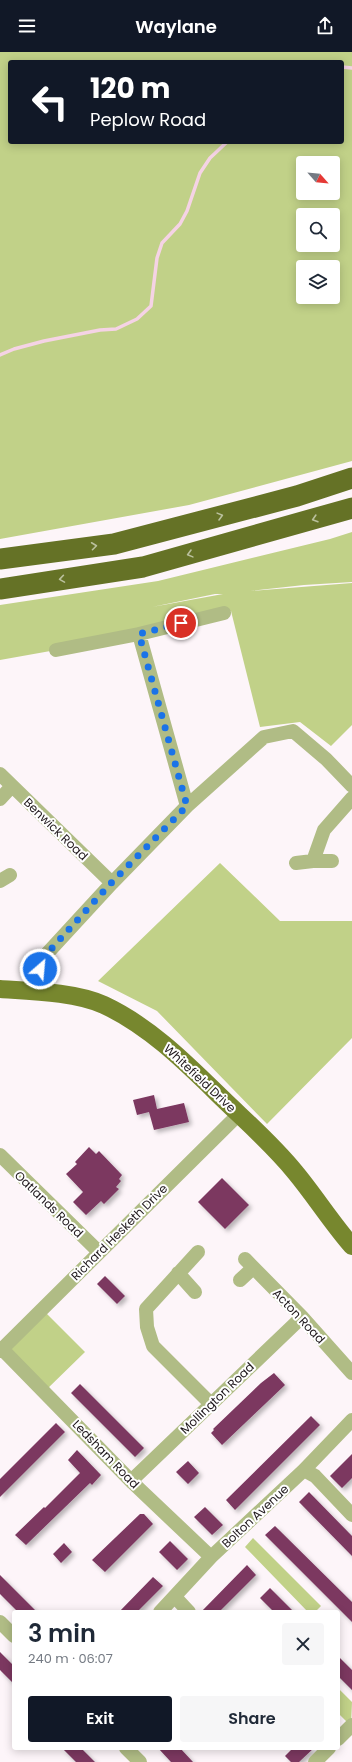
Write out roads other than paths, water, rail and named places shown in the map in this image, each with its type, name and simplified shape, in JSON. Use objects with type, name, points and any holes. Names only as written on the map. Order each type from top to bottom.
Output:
[{"type":"highway","points":[[0,559],[114,544],[297,496],[352,478]]},
{"type":"highway","points":[[0,589],[143,567],[352,508]]},
{"type":"main road","name":"Whitefield Drive","points":[[0,989],[36,991],[87,999],[103,1004],[146,1030],[170,1049],[273,1148],[295,1172],[352,1246]]},
{"type":"street","points":[[56,650],[139,634],[224,613]]},
{"type":"street","points":[[139,634],[187,806]]},
{"type":"street","points":[[36,991],[42,959],[112,882],[187,806],[264,737],[293,731],[326,759],[352,786]]},
{"type":"street","name":"Benwick Road","points":[[0,774],[112,882]]},
{"type":"street","points":[[0,799],[12,786]]},
{"type":"street","points":[[313,861],[324,830],[352,798]]},
{"type":"street","points":[[296,862],[332,861]]},
{"type":"street","name":"Richard Hesketh Drive","points":[[1,1350],[239,1114]]},
{"type":"street","name":"Oatlands Road","points":[[0,1155],[99,1252]]},
{"type":"street","points":[[198,1252],[146,1309],[146,1327],[153,1346],[211,1404]]},
{"type":"street","name":"Acton Road","points":[[240,1280],[249,1263],[302,1317],[352,1373]]},
{"type":"street","points":[[178,1273],[195,1292]]},
{"type":"street","name":"Mollington Road","points":[[132,1480],[302,1317]]},
{"type":"street","name":"Ledsham Road","points":[[1,1350],[211,1557]]},
{"type":"street","name":"Bolton Avenue","points":[[162,1610],[211,1557],[304,1470],[352,1420]]},
{"type":"street","points":[[304,1470],[314,1476],[352,1515]]},
{"type":"street","points":[[175,1597],[187,1610]]},
{"type":"street","points":[[0,1622],[12,1634]]},
{"type":"street","points":[[340,1737],[352,1725]]},
{"type":"street","points":[[128,1750],[140,1762]]},
{"type":"street","points":[[315,1762],[327,1750]]},
{"type":"waterway","points":[[344,67],[352,68]]},
{"type":"waterway","points":[[0,355],[14,349],[44,341],[100,330],[116,329],[137,319],[151,306],[157,258],[162,243],[180,224],[187,211],[200,173],[210,158],[225,144]]}]
